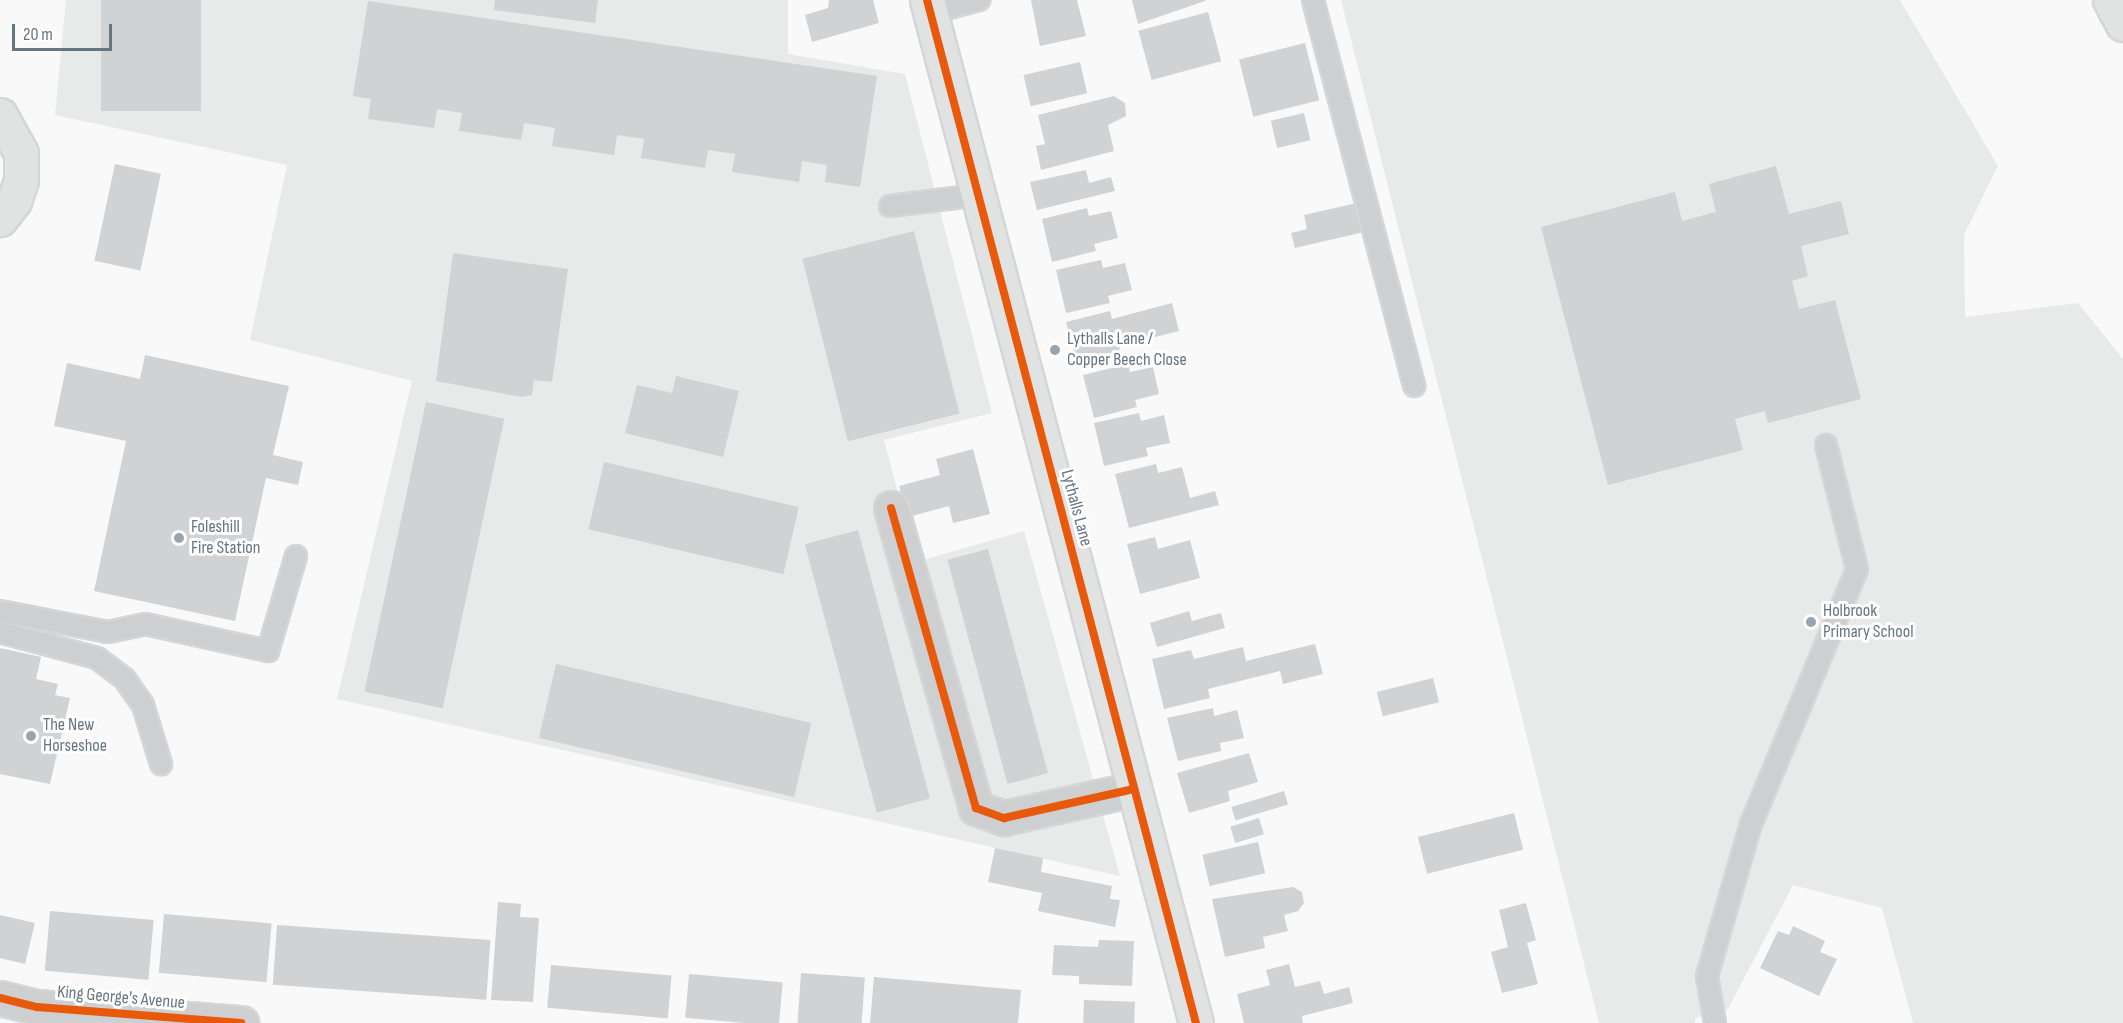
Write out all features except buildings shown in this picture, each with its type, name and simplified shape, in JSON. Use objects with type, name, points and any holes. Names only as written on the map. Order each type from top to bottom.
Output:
[{"type":"main road","points":[[2110,0],[2123,24]]},
{"type":"main road","name":"Lythalls Lane","points":[[929,7],[1196,1023]]},
{"type":"main road","points":[[0,115],[21,153],[21,171],[14,201],[0,219]]},
{"type":"street","points":[[891,508],[976,808],[1004,818],[1134,789]]},
{"type":"street","name":"King George's Avenue","points":[[14,1008],[143,1019],[240,1023]]},
{"type":"lane","points":[[929,7],[979,0]]},
{"type":"lane","points":[[1313,0],[1414,386]]},
{"type":"lane","points":[[890,206],[978,195]]},
{"type":"lane","points":[[1715,1023],[1707,976],[1751,824],[1857,569],[1826,446]]},
{"type":"lane","points":[[0,611],[108,632],[145,624],[268,651],[296,556]]},
{"type":"lane","points":[[0,632],[97,658],[124,678],[143,705],[161,764]]},
{"type":"shaded area","points":[[66,0],[788,0],[788,54],[905,74],[992,413],[884,440],[916,562],[1024,531],[1120,876],[337,699],[412,381],[250,340],[287,165],[55,115]]},
{"type":"shaded area","name":"Holbrook Primary School","points":[[1341,0],[1900,0],[1998,166],[1964,235],[1965,317],[2078,303],[2123,359],[2123,1023],[1913,1023],[1882,908],[1793,885],[1728,1009],[1695,1018],[1695,1023],[1599,1023]]},
{"type":"cycle path","points":[[927,0],[1196,1023]]},
{"type":"cycle path","points":[[891,508],[976,808],[1004,818],[1134,789]]},
{"type":"cycle path","points":[[0,998],[37,1007],[241,1023]]},
{"type":"place","name":"Lythalls Lane / Copper Beech Close","points":[[1055,350]]},
{"type":"place","name":"Foleshill Fire Station","points":[[179,538]]},
{"type":"place","name":"Holbrook Primary School","points":[[1811,622]]},
{"type":"place","name":"The New Horseshoe","points":[[31,736]]}]
